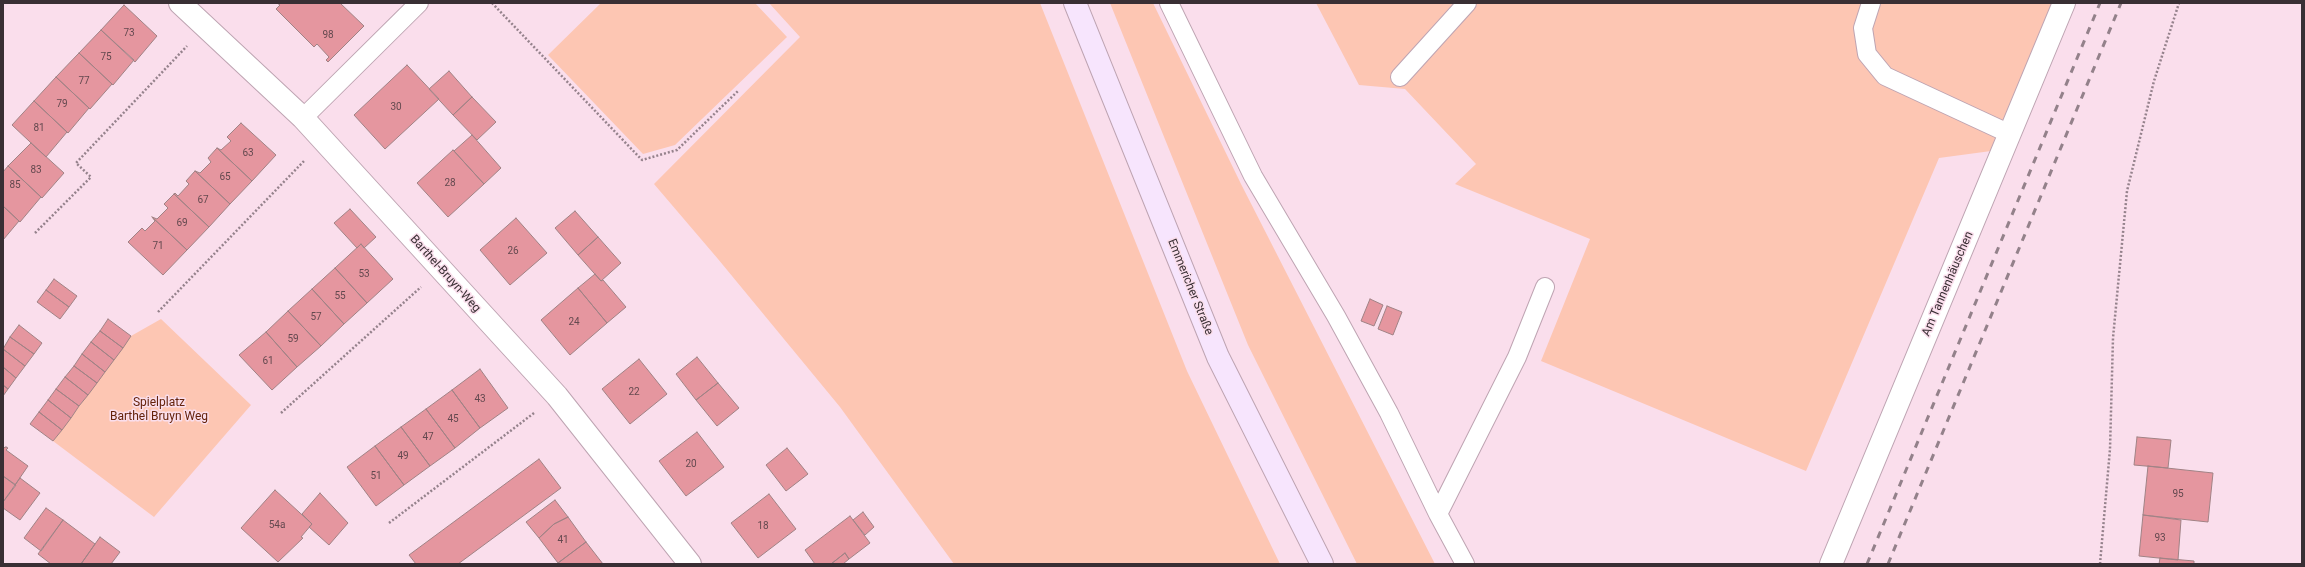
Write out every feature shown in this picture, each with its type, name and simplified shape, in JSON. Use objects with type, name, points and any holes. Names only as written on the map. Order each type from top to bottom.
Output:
[{"type":"main road","name":"Emmericher Straße","points":[[1076,3],[1218,357],[1322,564]]},
{"type":"street","name":"Barthel-Bruyn-Weg","points":[[180,3],[303,118],[557,396],[690,564]]},
{"type":"street","name":"Am Tannenhäuschen","points":[[1831,564],[2064,3]]},
{"type":"lane","points":[[303,118],[419,3]]},
{"type":"lane","points":[[1169,3],[1253,176],[1336,316],[1389,413],[1438,514],[1466,564]]},
{"type":"lane","points":[[1400,77],[1467,3]]},
{"type":"lane","points":[[1871,3],[1863,28],[1867,54],[1885,76],[2010,134]]},
{"type":"lane","points":[[1438,514],[1517,357],[1545,287]]},
{"type":"path","points":[[492,3],[642,160],[677,150],[738,91]]},
{"type":"path","points":[[2100,564],[2110,449],[2113,338],[2127,191],[2154,81],[2179,3]]},
{"type":"path","points":[[35,233],[91,177],[76,163],[205,27]]},
{"type":"path","points":[[158,312],[323,141]]},
{"type":"path","points":[[281,414],[440,269]]},
{"type":"path","points":[[389,523],[557,396]]},
{"type":"green space","points":[[601,3],[755,3],[787,37],[675,145],[643,154],[548,55]]},
{"type":"green space","points":[[769,3],[1040,3],[1187,371],[1280,564],[954,564],[840,407],[654,184],[800,37]]},
{"type":"green space","points":[[1110,3],[1153,3],[1241,184],[1435,564],[1357,564],[1248,345]]},
{"type":"green space","points":[[1316,3],[2052,3],[1991,151],[1939,158],[1806,471],[1541,361],[1590,239],[1455,184],[1476,164],[1405,89],[1359,85]]},
{"type":"green space","name":"Spielplatz Barthel Bruyn Weg","points":[[161,319],[251,405],[154,517],[53,441],[131,336]]},
{"type":"building","points":[[277,3],[340,3],[364,26],[328,62],[326,60],[329,57],[317,44],[314,47],[276,9],[280,5]]},
{"type":"building","points":[[124,5],[157,36],[135,62],[101,30]]},
{"type":"building","points":[[101,30],[134,60],[113,85],[79,53]]},
{"type":"building","points":[[79,53],[112,84],[90,109],[56,77]]},
{"type":"building","points":[[407,65],[439,99],[385,149],[354,115]]},
{"type":"building","points":[[449,71],[472,97],[453,115],[429,89]]},
{"type":"building","points":[[56,77],[89,108],[68,133],[34,101]]},
{"type":"building","points":[[472,97],[496,122],[477,140],[453,115]]},
{"type":"building","points":[[34,101],[67,132],[46,157],[12,125]]},
{"type":"building","points":[[241,123],[276,155],[252,181],[217,148],[221,150],[231,141],[227,137]]},
{"type":"building","points":[[472,135],[501,168],[484,184],[454,151]]},
{"type":"building","points":[[31,143],[64,173],[42,198],[8,166]]},
{"type":"building","points":[[217,148],[252,181],[230,204],[195,171],[200,173],[211,162],[208,158]]},
{"type":"building","points":[[453,150],[484,184],[448,217],[417,183]]},
{"type":"building","points":[[8,166],[41,197],[20,222],[3,206],[3,172]]},
{"type":"building","points":[[195,171],[230,204],[209,227],[174,194],[175,193],[178,196],[189,184],[186,181]]},
{"type":"building","points":[[174,194],[209,227],[187,250],[152,217],[157,219],[168,208],[164,204]]},
{"type":"building","points":[[3,206],[19,221],[3,240]]},
{"type":"building","points":[[350,209],[376,237],[364,248],[361,244],[357,248],[334,223]]},
{"type":"building","points":[[575,211],[598,237],[578,255],[555,228]]},
{"type":"building","points":[[152,217],[187,250],[163,275],[128,242],[142,228],[145,231],[155,221]]},
{"type":"building","points":[[516,218],[547,253],[510,285],[480,250]]},
{"type":"building","points":[[598,237],[621,263],[601,281],[578,255]]},
{"type":"building","points":[[361,244],[393,279],[367,303],[335,268]]},
{"type":"building","points":[[335,268],[367,303],[344,324],[312,289]]},
{"type":"building","points":[[595,274],[601,281],[603,280],[626,307],[607,323],[578,288]]},
{"type":"building","points":[[54,279],[77,296],[69,307],[46,290]]},
{"type":"building","points":[[578,288],[607,323],[570,355],[541,320]]},
{"type":"building","points":[[312,289],[344,324],[321,346],[288,311]]},
{"type":"building","points":[[46,290],[69,307],[60,319],[37,302]]},
{"type":"building","points":[[1370,299],[1383,305],[1374,326],[1361,321]]},
{"type":"building","points":[[1387,306],[1402,312],[1393,335],[1378,329]]},
{"type":"building","points":[[288,311],[321,346],[297,367],[266,332]]},
{"type":"building","points":[[108,319],[131,336],[123,348],[100,331]]},
{"type":"building","points":[[19,325],[42,343],[34,354],[10,337]]},
{"type":"building","points":[[100,331],[123,348],[114,360],[91,342]]},
{"type":"building","points":[[266,332],[297,367],[272,390],[239,355]]},
{"type":"building","points":[[10,337],[34,354],[25,366],[3,349]]},
{"type":"building","points":[[91,342],[114,360],[105,372],[82,354]]},
{"type":"building","points":[[3,349],[25,366],[16,378],[3,367]]},
{"type":"building","points":[[82,354],[105,372],[97,383],[74,366]]},
{"type":"building","points":[[697,357],[718,383],[696,400],[676,374]]},
{"type":"building","points":[[639,359],[667,394],[630,424],[602,389]]},
{"type":"building","points":[[74,366],[97,383],[88,395],[65,377]]},
{"type":"building","points":[[3,367],[16,378],[8,389],[3,385]]},
{"type":"building","points":[[480,369],[508,408],[480,428],[452,390]]},
{"type":"building","points":[[65,377],[88,395],[79,406],[56,389]]},
{"type":"building","points":[[718,383],[739,408],[717,426],[696,400]]},
{"type":"building","points":[[3,385],[8,389],[3,396]]},
{"type":"building","points":[[56,389],[79,406],[71,418],[48,400]]},
{"type":"building","points":[[452,390],[480,428],[455,448],[426,409]]},
{"type":"building","points":[[48,400],[71,418],[62,430],[39,412]]},
{"type":"building","points":[[426,409],[455,448],[430,466],[401,427]]},
{"type":"building","points":[[39,412],[62,430],[53,441],[30,424]]},
{"type":"building","points":[[401,427],[430,466],[404,485],[375,446]]},
{"type":"building","points":[[697,432],[724,467],[686,496],[659,461]]},
{"type":"building","points":[[2137,437],[2171,440],[2168,468],[2134,465]]},
{"type":"building","points":[[375,446],[404,485],[376,506],[347,467]]},
{"type":"building","points":[[3,448],[8,448],[6,450],[28,466],[15,485],[3,476]]},
{"type":"building","points":[[787,448],[808,474],[786,491],[766,465]]},
{"type":"building","points":[[539,459],[561,488],[458,564],[416,564],[409,555]]},
{"type":"building","points":[[2148,466],[2213,473],[2208,522],[2143,515]]},
{"type":"building","points":[[3,476],[16,485],[3,502]]},
{"type":"building","points":[[20,478],[40,493],[20,520],[3,508],[3,502]]},
{"type":"building","points":[[275,490],[312,524],[301,537],[303,538],[278,562],[241,528]]},
{"type":"building","points":[[320,493],[348,523],[329,545],[309,527],[312,524],[302,514]]},
{"type":"building","points":[[769,494],[796,529],[758,558],[731,523]]},
{"type":"building","points":[[555,500],[568,517],[554,524],[539,538],[526,522]]},
{"type":"building","points":[[46,508],[63,520],[41,551],[24,538]]},
{"type":"building","points":[[863,512],[874,527],[865,535],[853,520]]},
{"type":"building","points":[[2143,515],[2181,520],[2178,560],[2139,556]]},
{"type":"building","points":[[850,516],[870,543],[849,559],[845,553],[831,564],[815,564],[805,550]]},
{"type":"building","points":[[568,517],[586,542],[558,563],[539,538],[554,524]]},
{"type":"building","points":[[63,520],[95,544],[81,564],[51,564],[38,554]]},
{"type":"building","points":[[100,537],[120,552],[111,564],[81,564]]},
{"type":"building","points":[[586,542],[603,564],[558,564],[558,563]]},
{"type":"building","points":[[845,553],[849,559],[843,564],[831,564]]},
{"type":"building","points":[[2160,558],[2194,561],[2194,564],[2159,564]]},
{"type":"railway","points":[[1867,564],[2100,3]]},
{"type":"railway","points":[[1888,564],[2121,3]]}]
